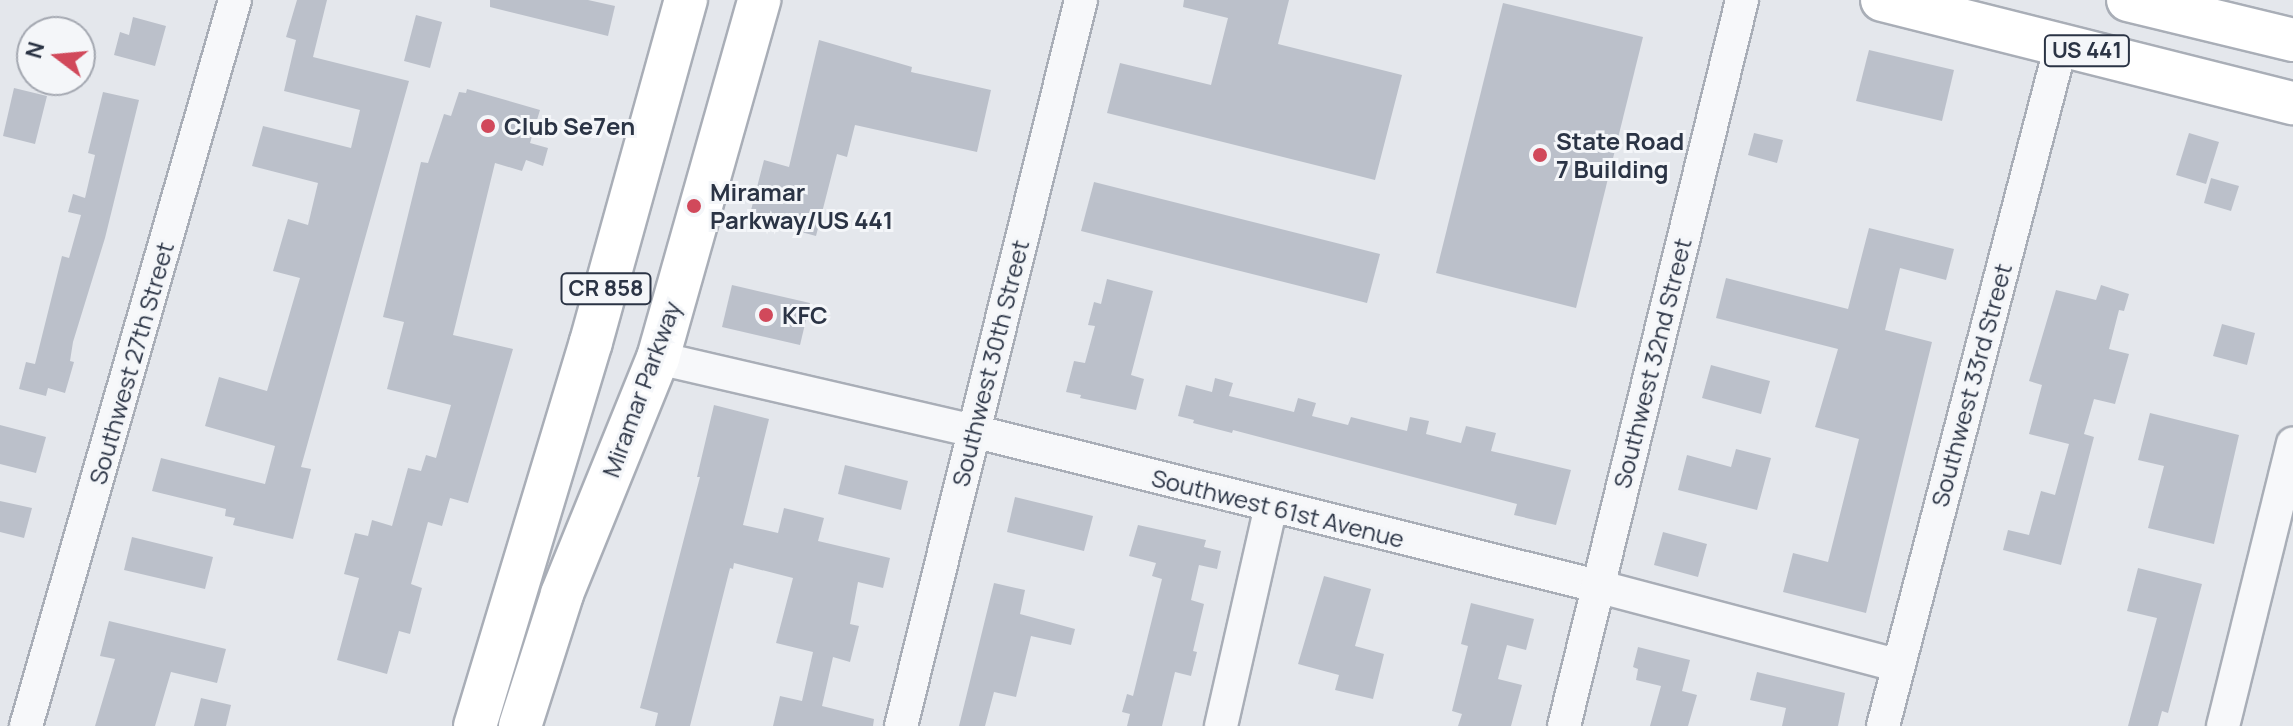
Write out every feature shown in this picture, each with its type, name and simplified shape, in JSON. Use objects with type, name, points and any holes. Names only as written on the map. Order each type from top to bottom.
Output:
[{"type":"main road","name":"CR 858","points":[[475,726],[591,342],[686,0]]},
{"type":"main road","name":"Miramar Parkway","points":[[520,726],[562,594],[658,358],[759,0]]},
{"type":"main road","name":"US 441","points":[[1882,0],[2293,103]]},
{"type":"main road","name":"US 441","points":[[2128,0],[2293,40]]},
{"type":"street","name":"Southwest 27th Street","points":[[26,726],[235,0]]},
{"type":"street","name":"Southwest 30th Street","points":[[901,726],[1081,0]]},
{"type":"street","name":"Southwest 32nd Street","points":[[1564,726],[1742,0]]},
{"type":"street","name":"Southwest 33rd Street","points":[[1883,726],[2061,45]]},
{"type":"street","name":"Southwest 61st Avenue","points":[[658,358],[973,431],[1597,586],[1897,665]]},
{"type":"street","points":[[2223,726],[2293,444]]},
{"type":"street","points":[[1221,726],[1271,506]]},
{"type":"building","points":[[297,0],[327,0],[313,57],[409,81],[301,467],[311,469],[293,539],[233,525],[235,518],[225,516],[226,509],[152,491],[161,458],[265,484],[275,446],[205,426],[219,377],[267,391],[300,278],[273,271],[288,219],[308,225],[318,183],[252,166],[263,126],[351,148],[360,110],[284,91],[296,40],[286,37]]},
{"type":"building","points":[[490,0],[588,0],[615,6],[608,36],[490,7]]},
{"type":"building","points":[[1184,0],[1289,0],[1278,44],[1402,75],[1375,180],[1107,113],[1120,63],[1211,85],[1228,18],[1183,7]]},
{"type":"building","name":"State Road 7 Building","points":[[1503,3],[1643,37],[1576,308],[1436,273]]},
{"type":"building","points":[[416,15],[442,22],[430,68],[404,61]]},
{"type":"building","points":[[133,17],[166,26],[155,66],[114,55],[120,32],[129,35]]},
{"type":"building","points":[[819,40],[912,67],[911,72],[991,90],[977,152],[855,125],[847,157],[837,154],[816,236],[749,218],[764,160],[789,167]]},
{"type":"building","points":[[1869,50],[1954,70],[1942,121],[1856,101]]},
{"type":"building","points":[[14,88],[16,96],[47,96],[35,144],[3,136]]},
{"type":"building","points":[[467,89],[540,110],[530,143],[548,148],[543,166],[526,160],[522,171],[495,163],[453,335],[513,349],[468,503],[450,498],[442,526],[428,522],[411,584],[422,588],[410,634],[399,631],[387,674],[337,660],[359,578],[344,574],[355,533],[368,536],[372,520],[392,526],[408,468],[421,471],[426,455],[436,458],[451,405],[387,389],[404,322],[383,317],[421,162],[428,163],[444,114],[451,116],[459,92],[466,93]]},
{"type":"building","points":[[103,92],[139,100],[105,238],[73,342],[70,361],[74,362],[65,393],[48,388],[46,396],[19,389],[26,362],[35,364],[62,256],[69,258],[81,215],[68,212],[73,194],[85,198],[95,155],[88,153]]},
{"type":"building","points":[[1754,133],[1783,140],[1777,163],[1748,155]]},
{"type":"building","points":[[2189,133],[2219,142],[2206,184],[2176,175]]},
{"type":"building","points":[[2211,178],[2239,186],[2231,211],[2204,203]]},
{"type":"building","points":[[1094,182],[1380,254],[1367,303],[1081,231]]},
{"type":"building","points":[[1869,228],[1954,249],[1946,280],[1900,268],[1885,330],[1932,342],[1866,613],[1783,592],[1793,553],[1828,562],[1859,439],[1815,427],[1838,349],[1716,318],[1726,278],[1848,309]]},
{"type":"building","points":[[1107,279],[1153,291],[1131,375],[1144,379],[1136,410],[1066,392],[1074,361],[1085,363],[1095,326],[1088,325],[1094,302],[1101,304]]},
{"type":"building","name":"KFC","points":[[732,285],[810,303],[800,345],[722,327]]},
{"type":"building","points":[[2101,285],[2129,294],[2124,311],[2119,310],[2109,349],[2129,354],[2115,404],[2094,399],[2084,434],[2094,437],[2061,565],[2003,550],[2008,530],[2029,535],[2041,491],[2055,495],[2069,444],[2029,434],[2042,385],[2029,381],[2056,290],[2096,300]]},
{"type":"building","points":[[2222,324],[2255,333],[2247,365],[2213,356]]},
{"type":"building","points":[[1711,365],[1770,381],[1761,414],[1702,398]]},
{"type":"building","points":[[1215,378],[1233,383],[1229,396],[1294,412],[1298,398],[1316,403],[1312,416],[1348,425],[1351,417],[1407,431],[1410,417],[1429,421],[1426,434],[1461,443],[1466,426],[1496,433],[1491,451],[1571,470],[1556,525],[1514,515],[1517,504],[1233,430],[1232,433],[1193,423],[1194,420],[1178,416],[1186,385],[1212,392]]},
{"type":"building","points":[[714,405],[769,419],[743,525],[778,533],[784,508],[824,518],[818,541],[890,558],[883,588],[858,582],[850,624],[859,626],[850,662],[833,657],[822,706],[874,719],[873,726],[773,726],[780,696],[802,701],[813,652],[776,643],[793,578],[734,563],[733,569],[730,568],[690,726],[655,726],[658,713],[640,708],[700,477],[697,477]]},
{"type":"building","points":[[2150,413],[2239,435],[2214,544],[2148,528],[2164,466],[2138,460]]},
{"type":"building","points":[[0,425],[46,437],[36,473],[0,464]]},
{"type":"building","points":[[1736,449],[1771,458],[1757,510],[1678,490],[1687,455],[1731,467]]},
{"type":"building","points":[[845,465],[908,481],[901,510],[838,494]]},
{"type":"building","points":[[1015,497],[1093,516],[1084,551],[1007,532]]},
{"type":"building","points":[[0,501],[32,508],[24,538],[0,532]]},
{"type":"building","points":[[1138,525],[1206,540],[1204,547],[1221,551],[1217,569],[1199,565],[1191,600],[1204,604],[1193,651],[1197,652],[1191,676],[1175,672],[1162,726],[1127,726],[1130,714],[1122,712],[1127,694],[1133,696],[1162,579],[1152,576],[1156,563],[1129,556]]},
{"type":"building","points":[[1663,532],[1707,544],[1698,577],[1654,565]]},
{"type":"building","points":[[132,537],[213,557],[205,589],[124,570]]},
{"type":"building","points":[[2138,568],[2202,584],[2168,713],[2162,711],[2158,726],[2128,726],[2157,618],[2127,611]]},
{"type":"building","points":[[1324,576],[1371,589],[1355,646],[1384,654],[1373,699],[1335,690],[1339,675],[1298,664]]},
{"type":"building","points":[[994,583],[1025,590],[1020,614],[1075,629],[1071,645],[1031,636],[1016,697],[994,692],[985,726],[959,726]]},
{"type":"building","points":[[1471,603],[1534,619],[1526,650],[1507,645],[1498,679],[1522,685],[1511,726],[1458,726],[1462,714],[1452,711],[1468,646],[1461,644]]},
{"type":"building","points":[[109,621],[226,649],[217,683],[171,672],[155,726],[95,726],[115,659],[100,656]]},
{"type":"building","points":[[1638,647],[1690,660],[1682,691],[1697,695],[1688,726],[1650,726],[1661,686],[1636,680],[1638,669],[1633,667]]},
{"type":"building","points":[[1757,672],[1845,693],[1838,726],[1782,726],[1786,708],[1750,700]]},
{"type":"building","points":[[201,698],[231,705],[226,726],[194,726]]},
{"type":"place","name":"Club Se7en","points":[[488,126]]},
{"type":"place","name":"State Road 7 Building","points":[[1540,155]]},
{"type":"place","name":"Miramar Parkway/US 441","points":[[694,206]]},
{"type":"place","name":"KFC","points":[[766,315]]}]
